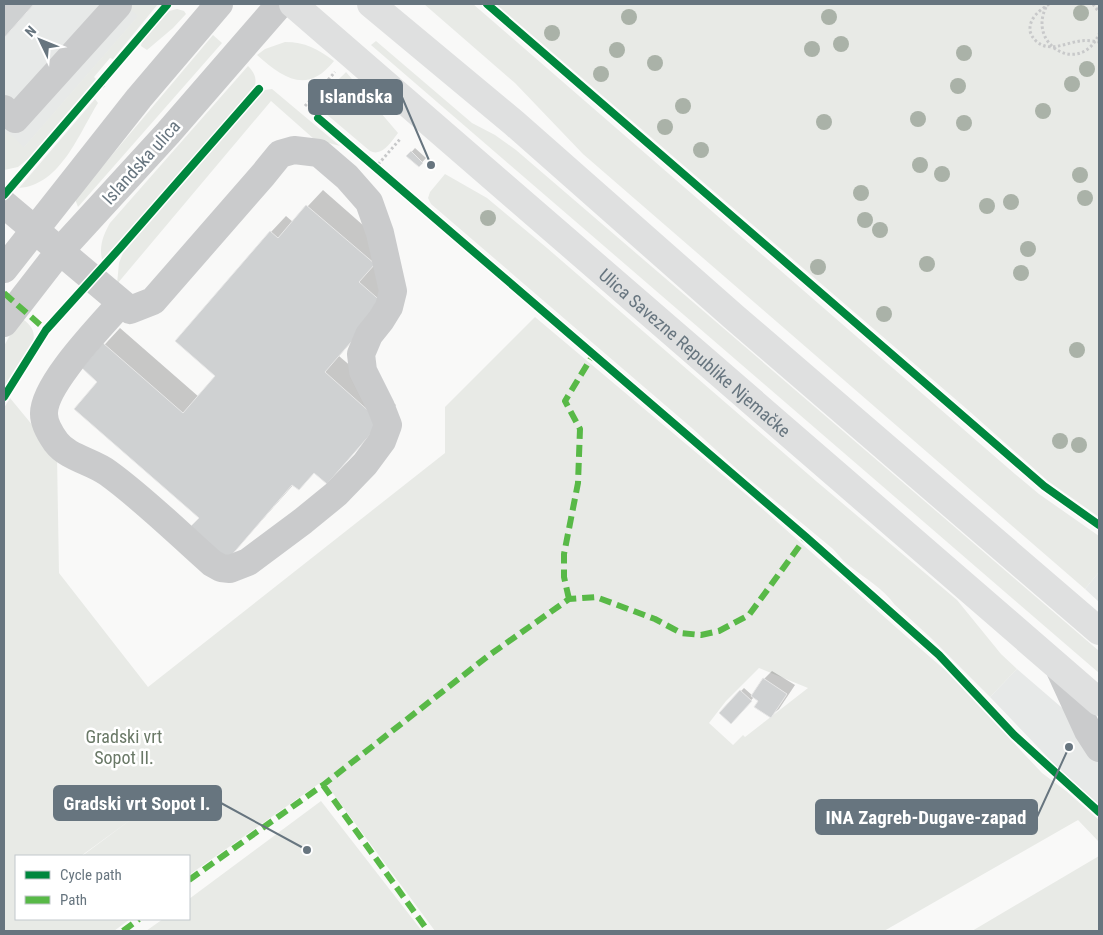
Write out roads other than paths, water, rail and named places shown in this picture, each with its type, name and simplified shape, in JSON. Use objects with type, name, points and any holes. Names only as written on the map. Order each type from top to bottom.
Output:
[{"type":"main road","name":"Ulica Savezne Republike Njemačke","points":[[293,4],[1099,702]]},
{"type":"main road","points":[[371,4],[514,123],[727,310],[1096,626]]},
{"type":"street","points":[[4,269],[139,98],[219,4]]},
{"type":"street","name":"Islandska ulica","points":[[4,323],[59,252],[168,133],[280,4]]},
{"type":"street","points":[[4,109],[15,119],[118,5]]},
{"type":"street","points":[[4,204],[130,310],[153,301],[280,154],[294,150],[319,153],[348,177],[369,202],[380,233],[393,291],[389,307],[382,320],[369,335],[361,354],[363,371],[369,386],[382,407],[388,425],[382,441],[365,464],[336,494],[303,521],[248,562],[230,569],[220,568],[107,472],[74,456],[57,443],[48,428],[44,415],[46,400],[58,377],[121,303]]},
{"type":"street","points":[[1060,670],[1088,731],[1099,748]]},
{"type":"place","name":"Islandska","points":[[431,165]]},
{"type":"place","name":"INA Zagreb-Dugave-zapad","points":[[1069,747]]},
{"type":"place","name":"Gradski vrt Sopot I.","points":[[307,850]]},
{"type":"park label","name":"Gradski vrt Sopot II.","points":[[124,746]]}]
